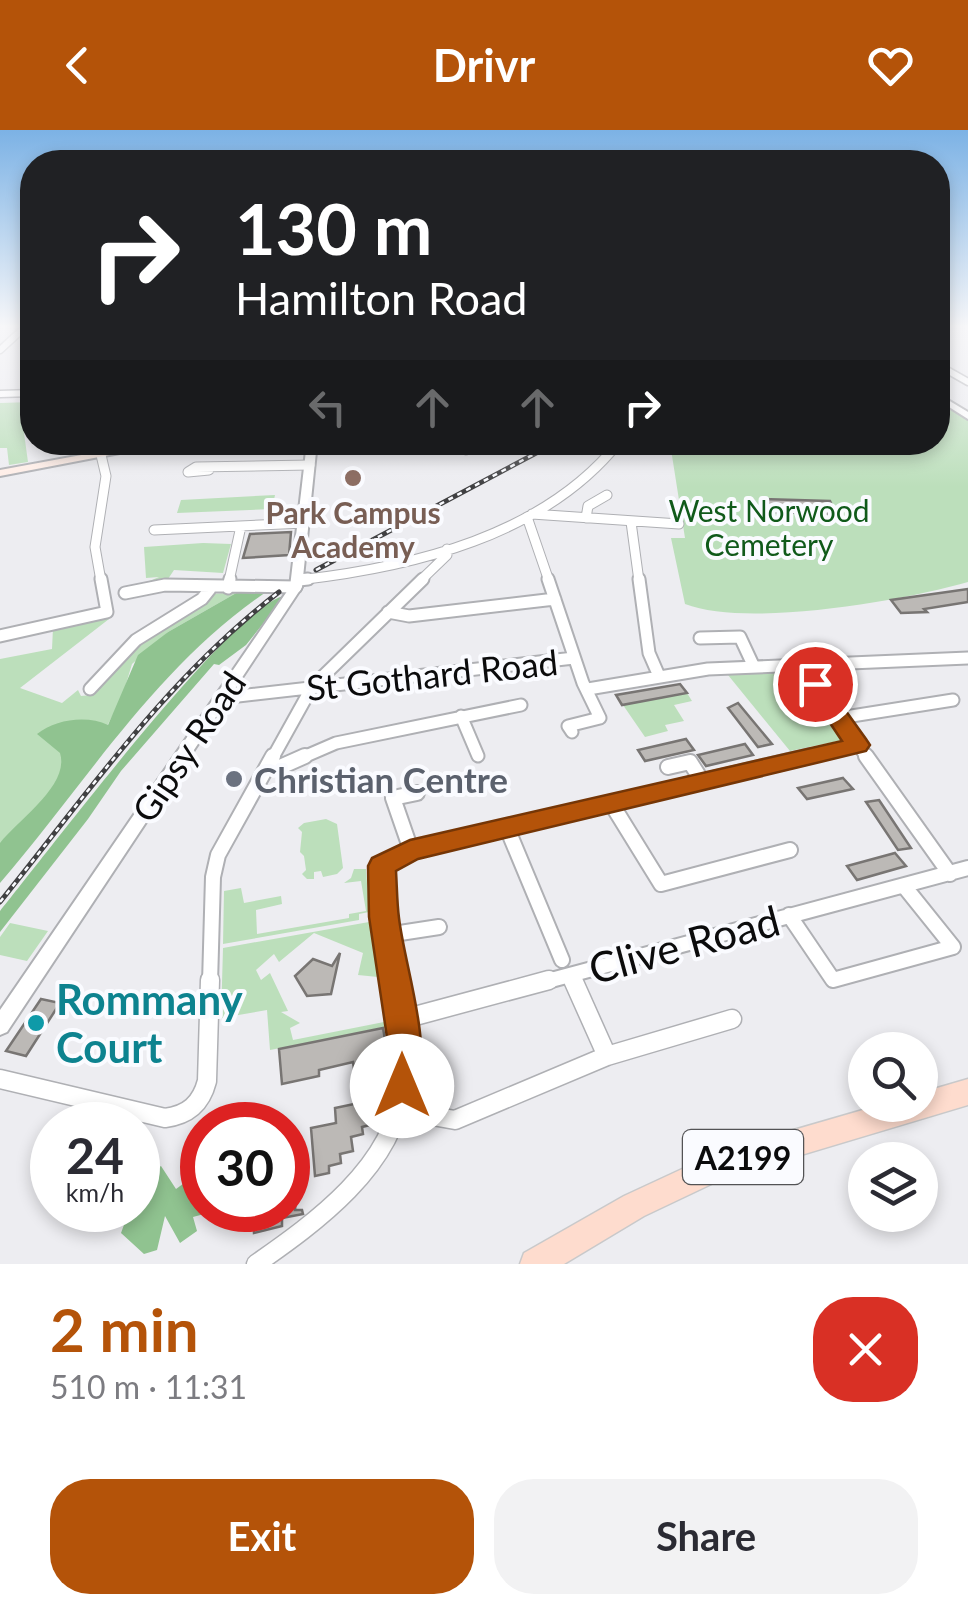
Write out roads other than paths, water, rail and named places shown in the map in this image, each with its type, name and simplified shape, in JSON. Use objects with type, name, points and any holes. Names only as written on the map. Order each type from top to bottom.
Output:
[{"type":"main road","points":[[0,472],[101,455]]},
{"type":"main road","name":"A2199","points":[[535,1264],[634,1206],[720,1165],[968,1092]]},
{"type":"street","points":[[0,636],[106,613],[95,547],[106,472],[101,455]]},
{"type":"street","name":"Gipsy Road","points":[[0,1026],[297,583],[311,455]]},
{"type":"street","points":[[124,593],[166,586],[228,588],[297,583],[447,549],[530,515],[569,494],[600,470],[610,455]]},
{"type":"street","points":[[209,470],[310,465]]},
{"type":"street","points":[[586,518],[588,506],[607,495]]},
{"type":"street","points":[[530,515],[679,524]]},
{"type":"street","points":[[530,515],[574,658]]},
{"type":"street","points":[[631,522],[649,653],[659,676]]},
{"type":"street","points":[[154,530],[305,523]]},
{"type":"street","points":[[228,588],[241,526]]},
{"type":"street","points":[[0,1079],[165,1118],[177,1117],[196,1106],[208,1081],[213,868],[312,688],[449,553],[447,549]]},
{"type":"street","points":[[90,688],[123,650],[202,599],[210,588]]},
{"type":"street","points":[[388,612],[410,616],[555,599]]},
{"type":"street","points":[[700,638],[740,637],[754,667]]},
{"type":"street","name":"St Gothard Road","points":[[221,698],[574,658],[588,689],[659,676],[754,667],[968,658]]},
{"type":"street","points":[[802,664],[950,874]]},
{"type":"street","points":[[572,732],[568,726],[600,718],[588,689]]},
{"type":"street","points":[[838,718],[952,700]]},
{"type":"street","points":[[267,768],[278,768],[336,743],[521,705]]},
{"type":"street","points":[[462,716],[478,756]]},
{"type":"street","points":[[256,1264],[288,1243],[350,1183],[382,1143],[398,1110],[404,1044],[379,877],[382,866],[410,850],[858,745]]},
{"type":"street","points":[[668,766],[690,762],[702,781]]},
{"type":"street","points":[[410,850],[393,798],[417,794]]},
{"type":"street","points":[[611,803],[661,884],[790,850]]},
{"type":"street","points":[[506,828],[607,1056]]},
{"type":"street","name":"Clive Road","points":[[400,1020],[566,968],[968,868]]},
{"type":"street","points":[[789,915],[832,980],[954,948],[904,886]]},
{"type":"street","points":[[387,936],[440,927]]},
{"type":"street","points":[[398,1110],[456,1120],[607,1056],[732,1019]]},
{"type":"railway","points":[[316,570],[533,455]]},
{"type":"railway","points":[[0,902],[165,699],[238,626],[279,592]]},
{"type":"place","name":"Park Campus Academy","points":[[353,478]]},
{"type":"place","name":"Christian Centre","points":[[234,779]]},
{"type":"place","name":"Rommany Court","points":[[36,1023]]},
{"type":"park label","name":"West Norwood Cemetery","points":[[769,527]]}]
